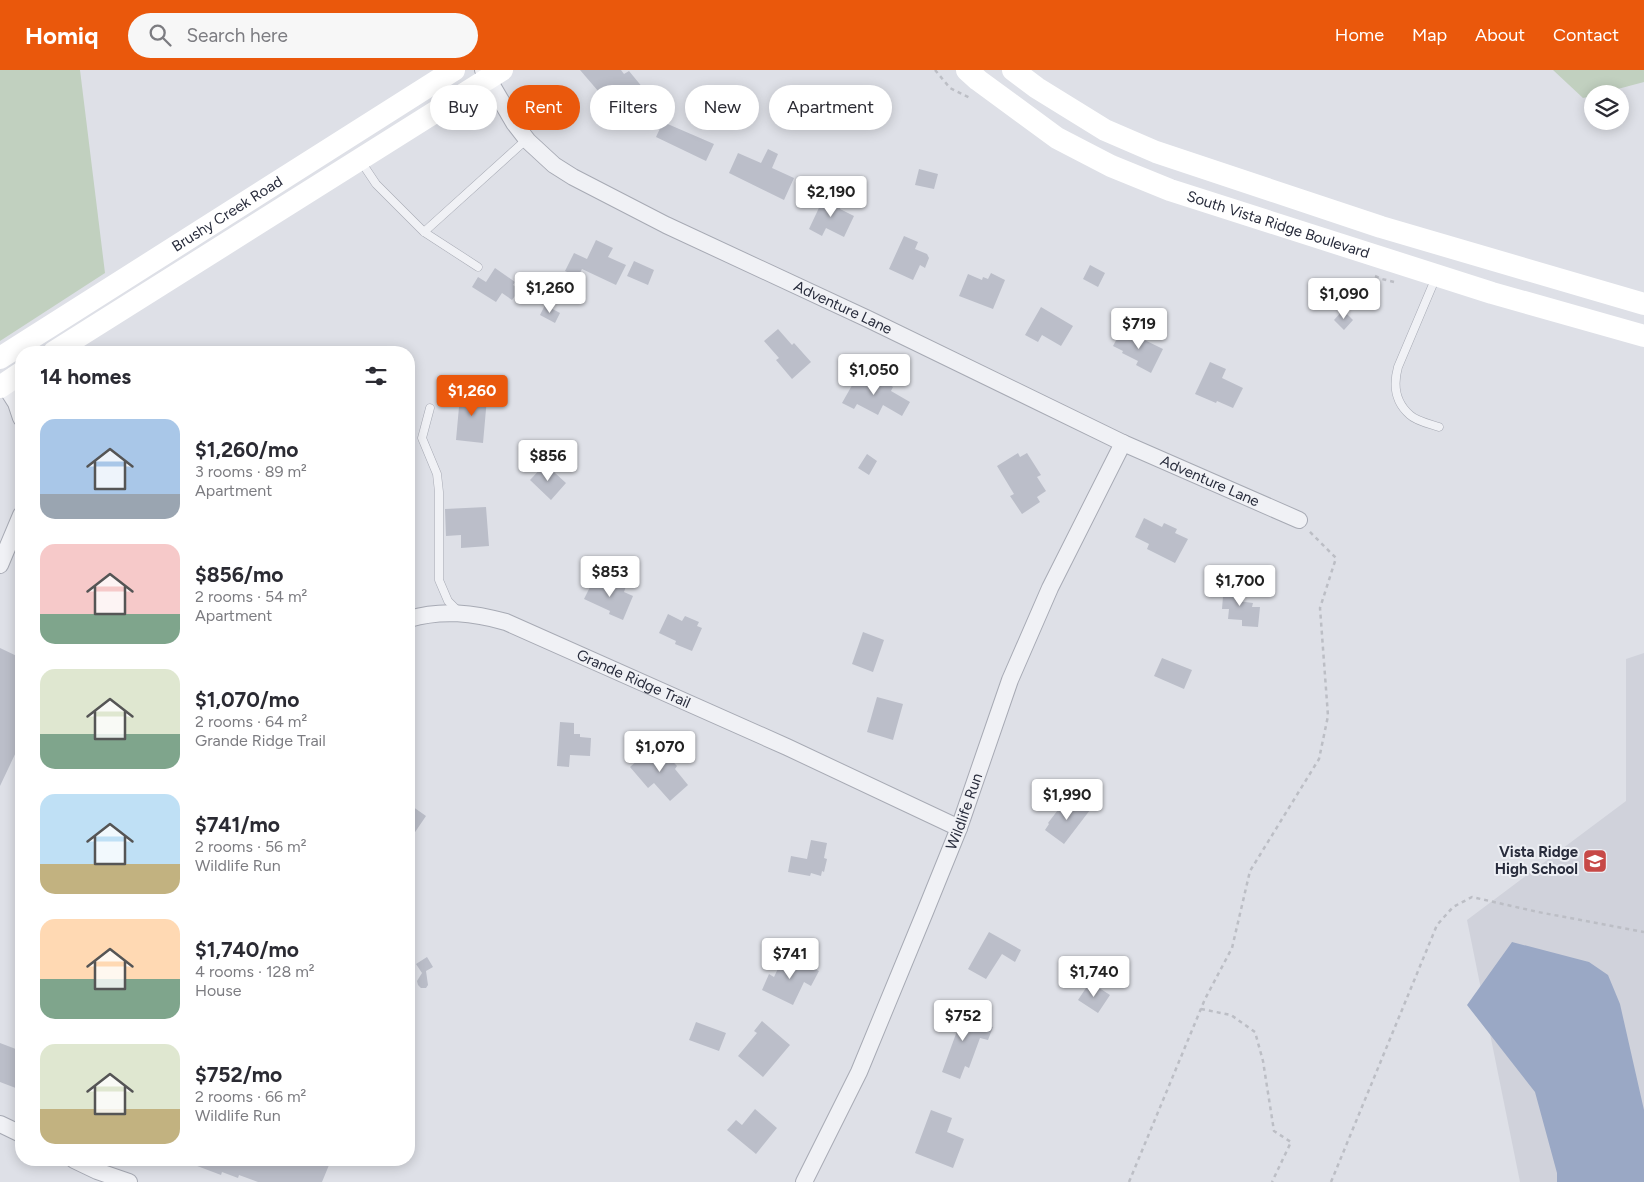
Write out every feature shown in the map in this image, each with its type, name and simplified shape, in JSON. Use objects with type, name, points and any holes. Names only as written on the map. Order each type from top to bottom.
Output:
[{"type":"street","name":"Brushy Creek Road","points":[[19,346],[454,70]]},
{"type":"street","name":"South Vista Ridge Boulevard","points":[[967,70],[1057,138],[1111,166],[1170,190],[1492,293],[1644,336]]},
{"type":"street","name":"South Vista Ridge Boulevard","points":[[1013,70],[1037,88],[1105,130],[1156,152],[1381,227],[1644,304]]},
{"type":"street","name":"Brushy Creek Road","points":[[64,346],[360,159],[491,73]]},
{"type":"street","name":"Adventure Lane","points":[[491,73],[514,123],[527,140],[554,165],[573,177],[666,225],[868,319],[1123,443],[1299,520]]},
{"type":"street","name":"Brushy Creek Road","points":[[0,358],[15,348]]},
{"type":"street","points":[[8,381],[15,400]]},
{"type":"street","name":"Wildlife Run","points":[[804,1182],[859,1072],[959,828],[1010,680],[1053,580],[1123,443]]},
{"type":"street","points":[[0,565],[15,529]]},
{"type":"street","name":"Grande Ridge Trail","points":[[415,617],[428,614],[460,613],[479,615],[506,622],[787,747],[959,828]]},
{"type":"street","points":[[0,1124],[15,1131]]},
{"type":"street","points":[[87,1166],[129,1182]]},
{"type":"lane","points":[[424,232],[527,140]]},
{"type":"lane","points":[[360,159],[376,184],[424,232],[478,267]]},
{"type":"lane","points":[[1437,275],[1398,367],[1395,380],[1396,392],[1400,403],[1410,416],[1439,428]]},
{"type":"lane","points":[[430,408],[422,438],[437,474],[440,538],[439,580],[448,600],[460,613]]},
{"type":"path","points":[[1129,1182],[1201,1009],[1232,948],[1250,871],[1319,759],[1328,716],[1320,608],[1336,558],[1299,520]]},
{"type":"path","points":[[1331,1182],[1437,925],[1453,907],[1472,896],[1538,912],[1644,932]]},
{"type":"path","points":[[1201,1009],[1231,1015],[1255,1032],[1263,1061],[1274,1131],[1290,1142],[1272,1182]]},
{"type":"shaded area","name":"Vista Ridge High School","points":[[1644,653],[1644,1182],[1520,1182],[1467,920],[1626,801],[1626,659]]},
{"type":"green space","points":[[0,70],[80,70],[105,273],[0,341]]},
{"type":"green space","points":[[1553,70],[1644,70],[1644,82],[1629,86],[1584,85],[1583,98]]},
{"type":"water","points":[[1512,942],[1589,962],[1608,975],[1620,1004],[1644,1110],[1644,1182],[1557,1182],[1557,1173],[1535,1092],[1467,1005]]},
{"type":"building","points":[[580,70],[621,70],[624,74],[629,71],[641,85],[593,85]]},
{"type":"building","points":[[675,127],[714,144],[706,161],[656,137],[659,130],[675,130]]},
{"type":"building","points":[[768,149],[778,154],[772,168],[794,178],[784,200],[729,173],[738,153],[761,163]]},
{"type":"building","points":[[919,169],[938,174],[934,189],[915,185]]},
{"type":"building","points":[[825,195],[842,203],[840,209],[854,216],[844,237],[826,228],[822,236],[809,229]]},
{"type":"building","points":[[904,236],[918,242],[915,249],[927,254],[929,258],[925,268],[920,265],[913,280],[889,269]]},
{"type":"building","points":[[596,240],[613,248],[608,257],[626,265],[616,285],[582,269],[578,277],[565,271],[574,253],[587,259]]},
{"type":"building","points":[[634,261],[654,270],[648,285],[627,276]]},
{"type":"building","points":[[1090,265],[1105,273],[1098,287],[1083,279]]},
{"type":"building","points":[[495,268],[515,282],[513,285],[520,289],[512,300],[502,293],[496,302],[472,287],[478,277],[486,282]]},
{"type":"building","points":[[991,273],[1005,280],[993,309],[959,296],[968,274],[982,280],[983,277],[988,279]]},
{"type":"building","points":[[545,305],[560,313],[555,323],[540,315]]},
{"type":"building","points":[[1041,307],[1073,326],[1061,346],[1042,335],[1038,342],[1025,335]]},
{"type":"building","points":[[1343,310],[1353,320],[1344,330],[1334,320]]},
{"type":"building","points":[[778,329],[811,362],[792,379],[776,360],[779,358],[764,341]]},
{"type":"building","points":[[1122,329],[1163,349],[1151,373],[1136,365],[1138,361],[1113,346]]},
{"type":"building","points":[[1210,362],[1226,369],[1222,378],[1243,388],[1233,408],[1195,394]]},
{"type":"building","points":[[859,373],[877,383],[879,379],[893,387],[891,391],[910,402],[902,416],[883,405],[878,415],[857,404],[854,409],[842,403]]},
{"type":"building","points":[[468,387],[479,388],[478,397],[487,398],[483,443],[456,440],[460,396],[467,396]]},
{"type":"building","points":[[1018,453],[1020,457],[1027,453],[1041,475],[1037,477],[1046,491],[1037,497],[1040,502],[1022,514],[1010,496],[1014,494],[997,466]]},
{"type":"building","points":[[867,454],[877,461],[869,475],[858,468]]},
{"type":"building","points":[[545,464],[566,483],[551,500],[530,480]]},
{"type":"building","points":[[486,507],[489,546],[461,548],[461,535],[446,536],[445,509]]},
{"type":"building","points":[[1144,518],[1162,527],[1164,523],[1177,529],[1175,533],[1188,539],[1175,563],[1147,549],[1149,544],[1135,537]]},
{"type":"building","points":[[593,581],[611,589],[615,581],[626,586],[624,592],[633,596],[623,620],[609,614],[610,611],[584,599]]},
{"type":"building","points":[[1224,584],[1239,586],[1238,601],[1253,603],[1252,607],[1260,607],[1258,627],[1242,626],[1242,620],[1228,619],[1229,609],[1222,609]]},
{"type":"building","points":[[668,614],[682,621],[685,616],[699,622],[697,626],[702,628],[692,651],[675,644],[676,641],[659,633]]},
{"type":"building","points":[[863,632],[884,640],[873,672],[852,664]]},
{"type":"building","points":[[0,648],[15,655],[15,754],[0,786]]},
{"type":"building","points":[[1162,658],[1192,670],[1184,689],[1154,676]]},
{"type":"building","points":[[877,697],[903,704],[893,740],[867,732]]},
{"type":"building","points":[[560,722],[574,723],[574,734],[580,734],[580,737],[591,738],[590,756],[570,755],[569,767],[557,766]]},
{"type":"building","points":[[656,744],[677,766],[675,769],[688,785],[670,801],[654,783],[648,788],[630,767]]},
{"type":"building","points":[[1074,798],[1090,810],[1064,844],[1045,830],[1061,806],[1066,809]]},
{"type":"building","points":[[415,808],[426,816],[415,832]]},
{"type":"building","points":[[811,840],[827,843],[824,858],[827,859],[824,872],[822,871],[821,876],[811,873],[810,876],[788,872],[791,856],[807,859]]},
{"type":"building","points":[[989,932],[1021,950],[1015,962],[1002,954],[986,979],[968,969]]},
{"type":"building","points":[[785,954],[819,971],[811,986],[804,982],[793,1005],[762,990],[769,974],[774,977]]},
{"type":"building","points":[[427,957],[433,967],[426,971],[428,985],[426,988],[421,988],[417,981],[422,973],[416,964]]},
{"type":"building","points":[[1090,982],[1110,995],[1098,1013],[1078,1000]]},
{"type":"building","points":[[947,1010],[993,1027],[988,1040],[980,1038],[969,1068],[965,1066],[960,1079],[942,1072],[957,1031],[942,1025]]},
{"type":"building","points":[[762,1021],[790,1045],[763,1077],[738,1056],[757,1033],[754,1031]]},
{"type":"building","points":[[696,1022],[726,1033],[719,1051],[689,1040]]},
{"type":"building","points":[[0,1043],[15,1049],[15,1088],[0,1082]]},
{"type":"building","points":[[755,1109],[777,1128],[756,1154],[727,1130],[736,1120],[742,1125]]},
{"type":"building","points":[[931,1110],[952,1118],[947,1132],[964,1139],[953,1168],[915,1153]]},
{"type":"building","points":[[197,1166],[329,1166],[322,1182],[258,1182],[239,1175],[238,1178],[222,1172],[221,1175]]},
{"type":"place","name":"Vista Ridge High School","points":[[1595,861]]}]
